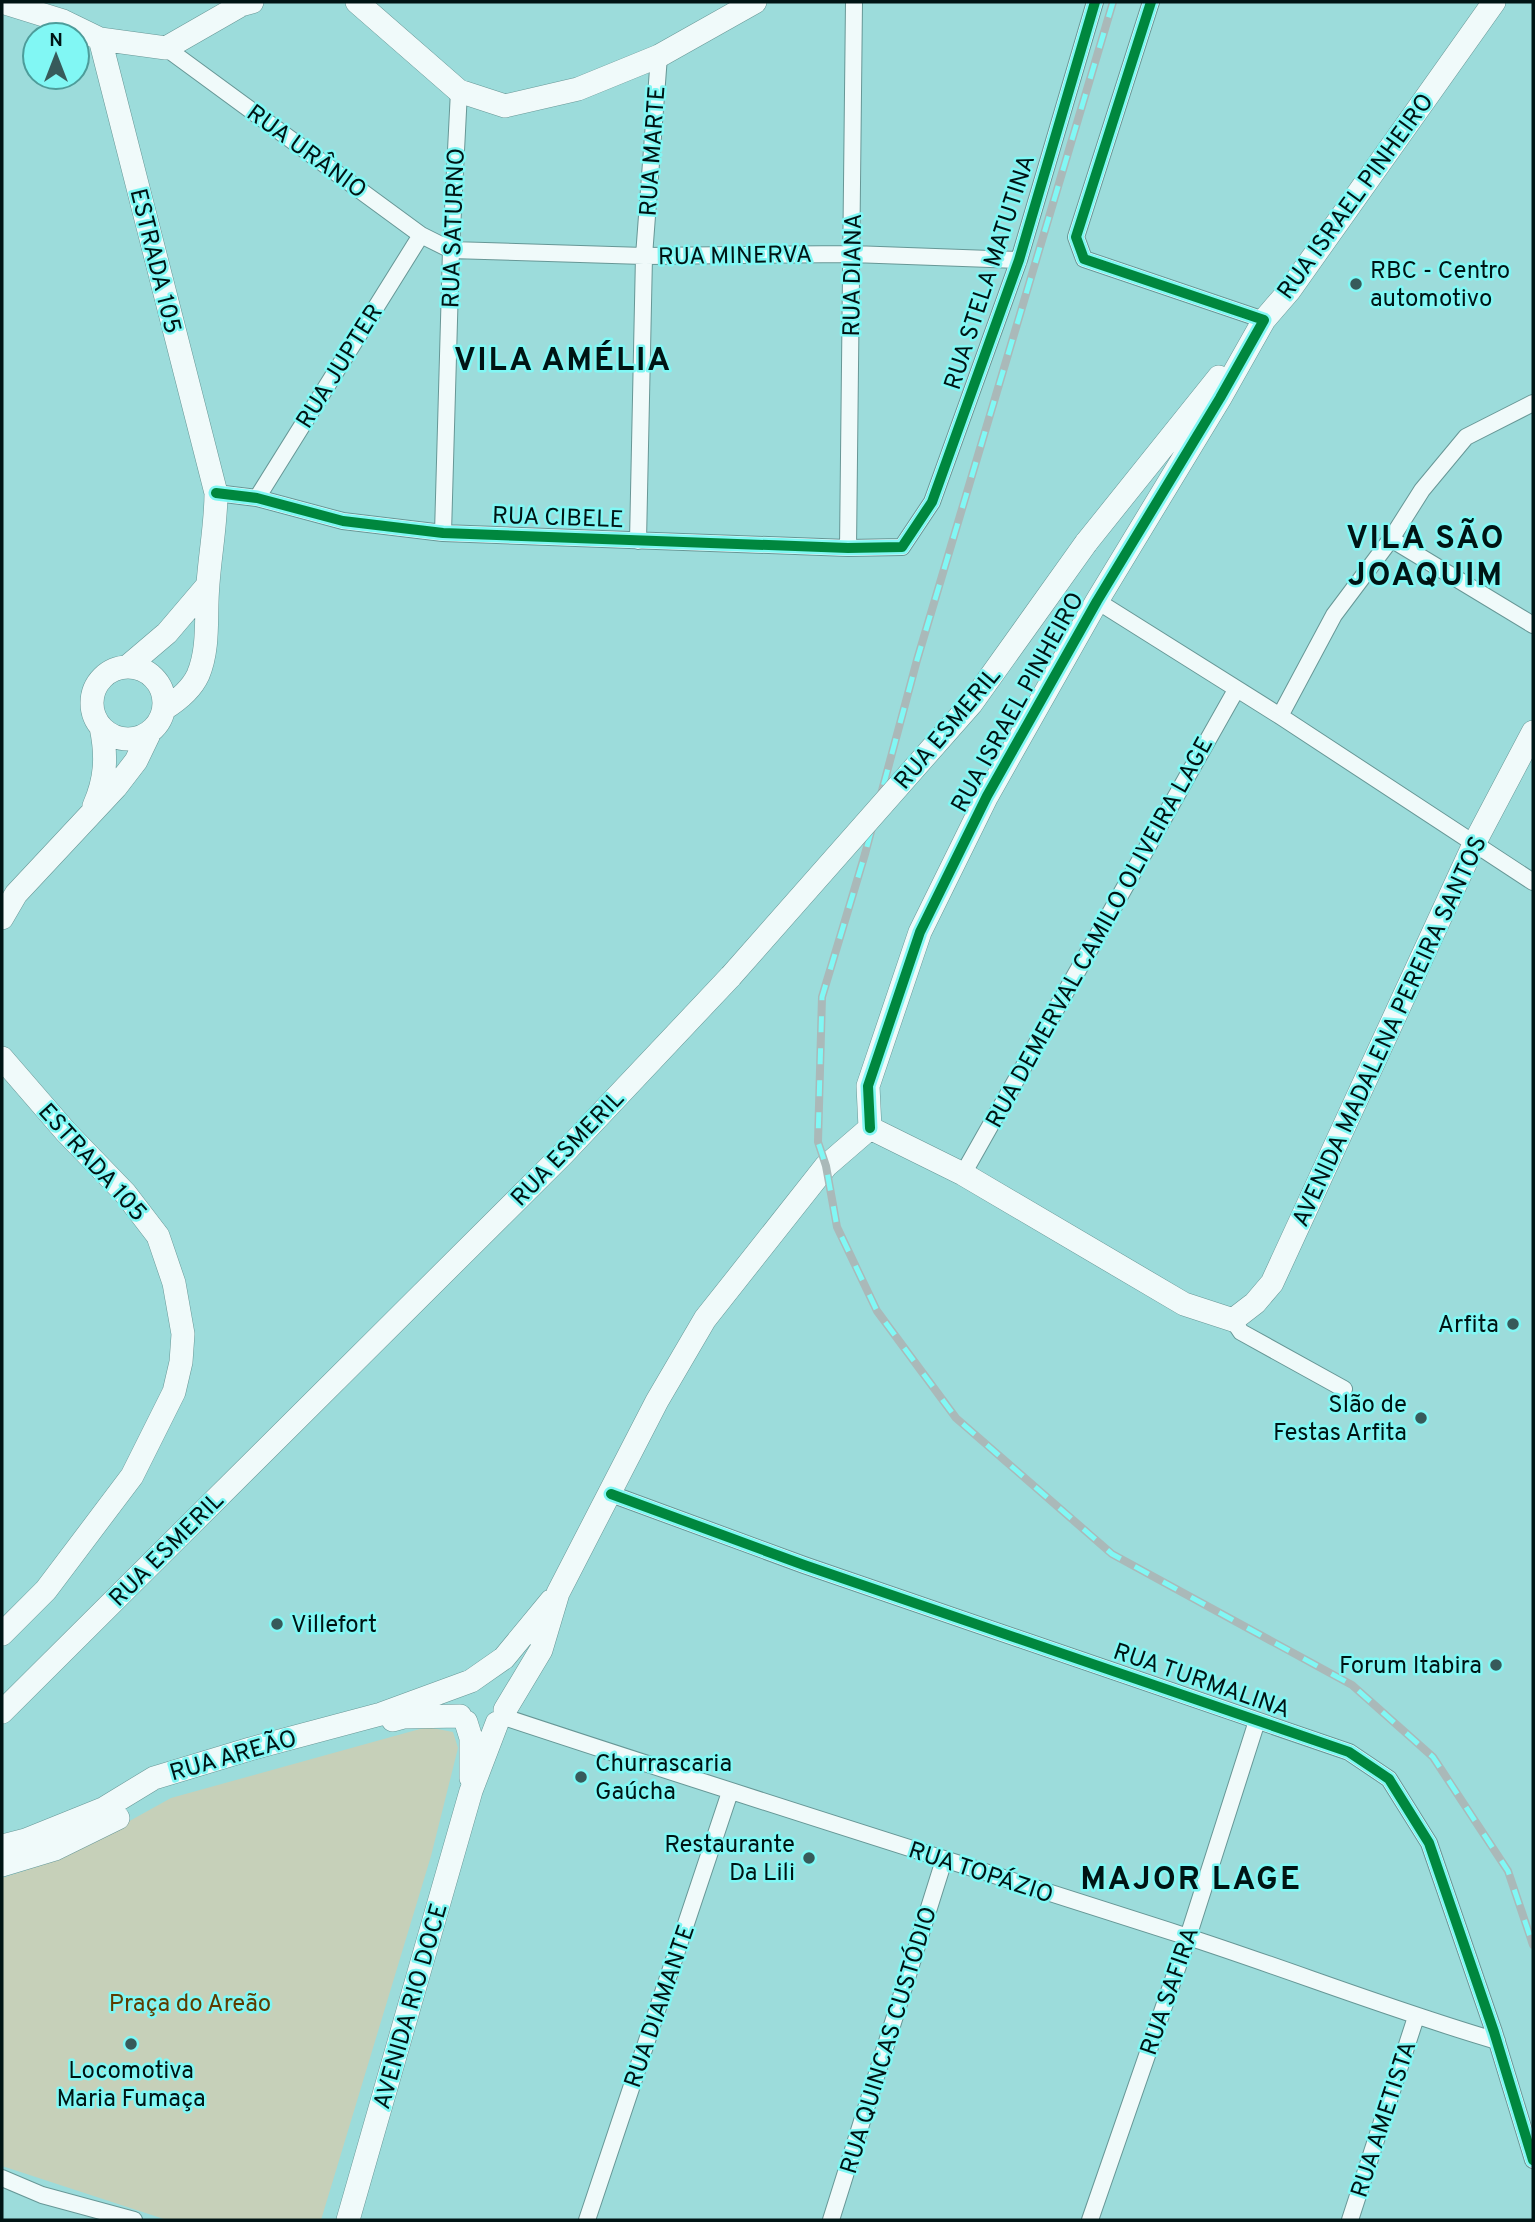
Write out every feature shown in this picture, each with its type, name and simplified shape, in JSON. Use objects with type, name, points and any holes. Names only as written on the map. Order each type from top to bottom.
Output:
[{"type":"street","points":[[2,2],[63,21],[100,39],[166,48],[241,5],[252,2]]},
{"type":"street","points":[[357,2],[459,91],[505,106],[578,89],[659,56],[755,2]]},
{"type":"street","name":"RUA DIANA","points":[[848,548],[854,2]]},
{"type":"street","name":"RUA STELA MATUTINA","points":[[902,547],[932,502],[1019,260],[1095,2]]},
{"type":"street","points":[[1151,2],[1076,237],[1084,258],[1264,320]]},
{"type":"street","name":"RUA ISRAEL PINHEIRO","points":[[870,1128],[868,1086],[920,932],[987,796],[1097,601],[1264,320],[1289,291],[1494,2]]},
{"type":"street","name":"ESTRADA 105","points":[[100,39],[216,493],[216,521],[207,586],[207,635],[198,676],[181,698],[164,709]]},
{"type":"street","name":"RUA URÂNIO","points":[[166,48],[421,235],[451,250]]},
{"type":"street","name":"RUA MARTE","points":[[638,541],[644,256],[659,56]]},
{"type":"street","name":"RUA SATURNO","points":[[443,533],[451,250],[459,91]]},
{"type":"street","name":"RUA JUPTER","points":[[257,498],[421,235]]},
{"type":"street","name":"RUA MINERVA","points":[[451,250],[644,256],[852,254],[1019,260]]},
{"type":"street","name":"RUA ESMERIL","points":[[2,1713],[563,1154],[730,976],[971,704],[1086,543],[1264,320]]},
{"type":"street","points":[[1280,716],[1334,615],[1391,539],[1422,490],[1466,438],[1530,409]]},
{"type":"street","name":"RUA CIBELE","points":[[216,493],[257,498],[343,521],[443,533],[848,548],[902,547]]},
{"type":"street","points":[[1391,539],[1533,625]]},
{"type":"street","points":[[127,667],[167,633],[207,586]]},
{"type":"street","points":[[1097,601],[1280,716],[1533,882]]},
{"type":"street","points":[[2,918],[16,894],[116,787],[136,761],[150,732],[159,722],[164,709],[163,693],[155,679],[143,670],[127,667],[111,671],[99,681],[92,696],[93,712],[101,727],[105,747],[101,790],[93,809]]},
{"type":"street","name":"RUA DEMERVAL CAMILO OLIVEIRA LAGE","points":[[963,1174],[1236,690]]},
{"type":"street","points":[[101,727],[116,737],[134,738],[150,732]]},
{"type":"street","name":"AVENIDA MADALENA PEREIRA SANTOS","points":[[1233,1320],[1255,1303],[1272,1283],[1475,842],[1533,732]]},
{"type":"street","name":"ESTRADA 105","points":[[2,1058],[66,1132],[125,1193],[158,1236],[174,1283],[183,1334],[181,1363],[174,1392],[132,1476],[46,1590],[2,1634]]},
{"type":"street","points":[[558,1593],[504,1658],[464,1686],[457,1700],[463,1719],[481,1728],[502,1716],[541,1650],[558,1593],[657,1401],[705,1319],[826,1166],[870,1128],[963,1174],[1184,1304],[1233,1320],[1241,1332],[1344,1389]]},
{"type":"street","name":"RUA TURMALINA","points":[[611,1494],[817,1569],[1349,1752],[1389,1779],[1429,1843],[1495,2037],[1533,2160]]},
{"type":"street","points":[[471,1681],[486,1679],[500,1687],[506,1702],[502,1716]]},
{"type":"street","name":"RUA AREÃO","points":[[2,1846],[26,1840],[103,1809],[154,1778],[380,1714],[471,1681]]},
{"type":"street","name":"AVENIDA RIO DOCE","points":[[348,2220],[471,1791],[502,1716]]},
{"type":"street","name":"RUA TOPÁZIO","points":[[502,1716],[730,1792],[1188,1937],[1416,2017],[1495,2037]]},
{"type":"street","name":"RUA AREÃO","points":[[2,1866],[55,1849],[121,1817],[161,1789],[192,1779],[404,1717],[463,1719]]},
{"type":"street","name":"AVENIDA RIO DOCE","points":[[463,1719],[471,1738],[471,1791]]},
{"type":"street","name":"RUA SAFIRA","points":[[1090,2220],[1188,1937],[1257,1721]]},
{"type":"street","name":"RUA DIAMANTE","points":[[587,2220],[730,1792]]},
{"type":"street","name":"RUA QUINCAS CUSTÓDIO","points":[[831,2220],[944,1860]]},
{"type":"street","name":"RUA AMETISTA","points":[[1350,2220],[1416,2017]]},
{"type":"street","points":[[2,2178],[41,2195],[134,2220]]},
{"type":"green space","name":"Praça do Areão","points":[[427,1727],[453,1732],[458,1748],[431,1856],[321,2220],[167,2220],[2,2166],[2,1878],[61,1859],[171,1798]]},
{"type":"railway","points":[[1113,2],[917,660],[865,854],[822,997],[818,1142],[826,1166],[837,1227],[877,1311],[956,1418],[1112,1554],[1352,1685],[1433,1757],[1508,1871],[1533,1945]]},
{"type":"cycle path","points":[[216,493],[257,498],[343,521],[443,533],[848,548],[902,547],[932,502],[1019,260],[1095,2]]},
{"type":"cycle path","points":[[870,1128],[868,1086],[920,932],[987,796],[1097,601],[1264,320],[1084,259],[1076,237],[1151,2]]},
{"type":"cycle path","points":[[611,1494],[804,1565],[1349,1752],[1389,1779],[1429,1843],[1494,2032],[1533,2160]]},
{"type":"place","name":"RBC - Centro automotivo","points":[[1356,284]]},
{"type":"place","name":"Arfita","points":[[1513,1324]]},
{"type":"place","name":"Slão de Festas Arfita","points":[[1421,1418]]},
{"type":"place","name":"Villefort","points":[[277,1624]]},
{"type":"place","name":"Forum Itabira","points":[[1496,1665]]},
{"type":"place","name":"Churrascaria Gaúcha","points":[[581,1777]]},
{"type":"place","name":"Restaurante Da Lili","points":[[809,1858]]},
{"type":"place","name":"Locomotiva Maria Fumaça","points":[[131,2044]]},
{"type":"district","name":"VILA AMÉLIA","points":[[563,359]]},
{"type":"district","name":"VILA SÃO JOAQUIM","points":[[1426,556]]},
{"type":"district","name":"MAJOR LAGE","points":[[1191,1878]]}]
